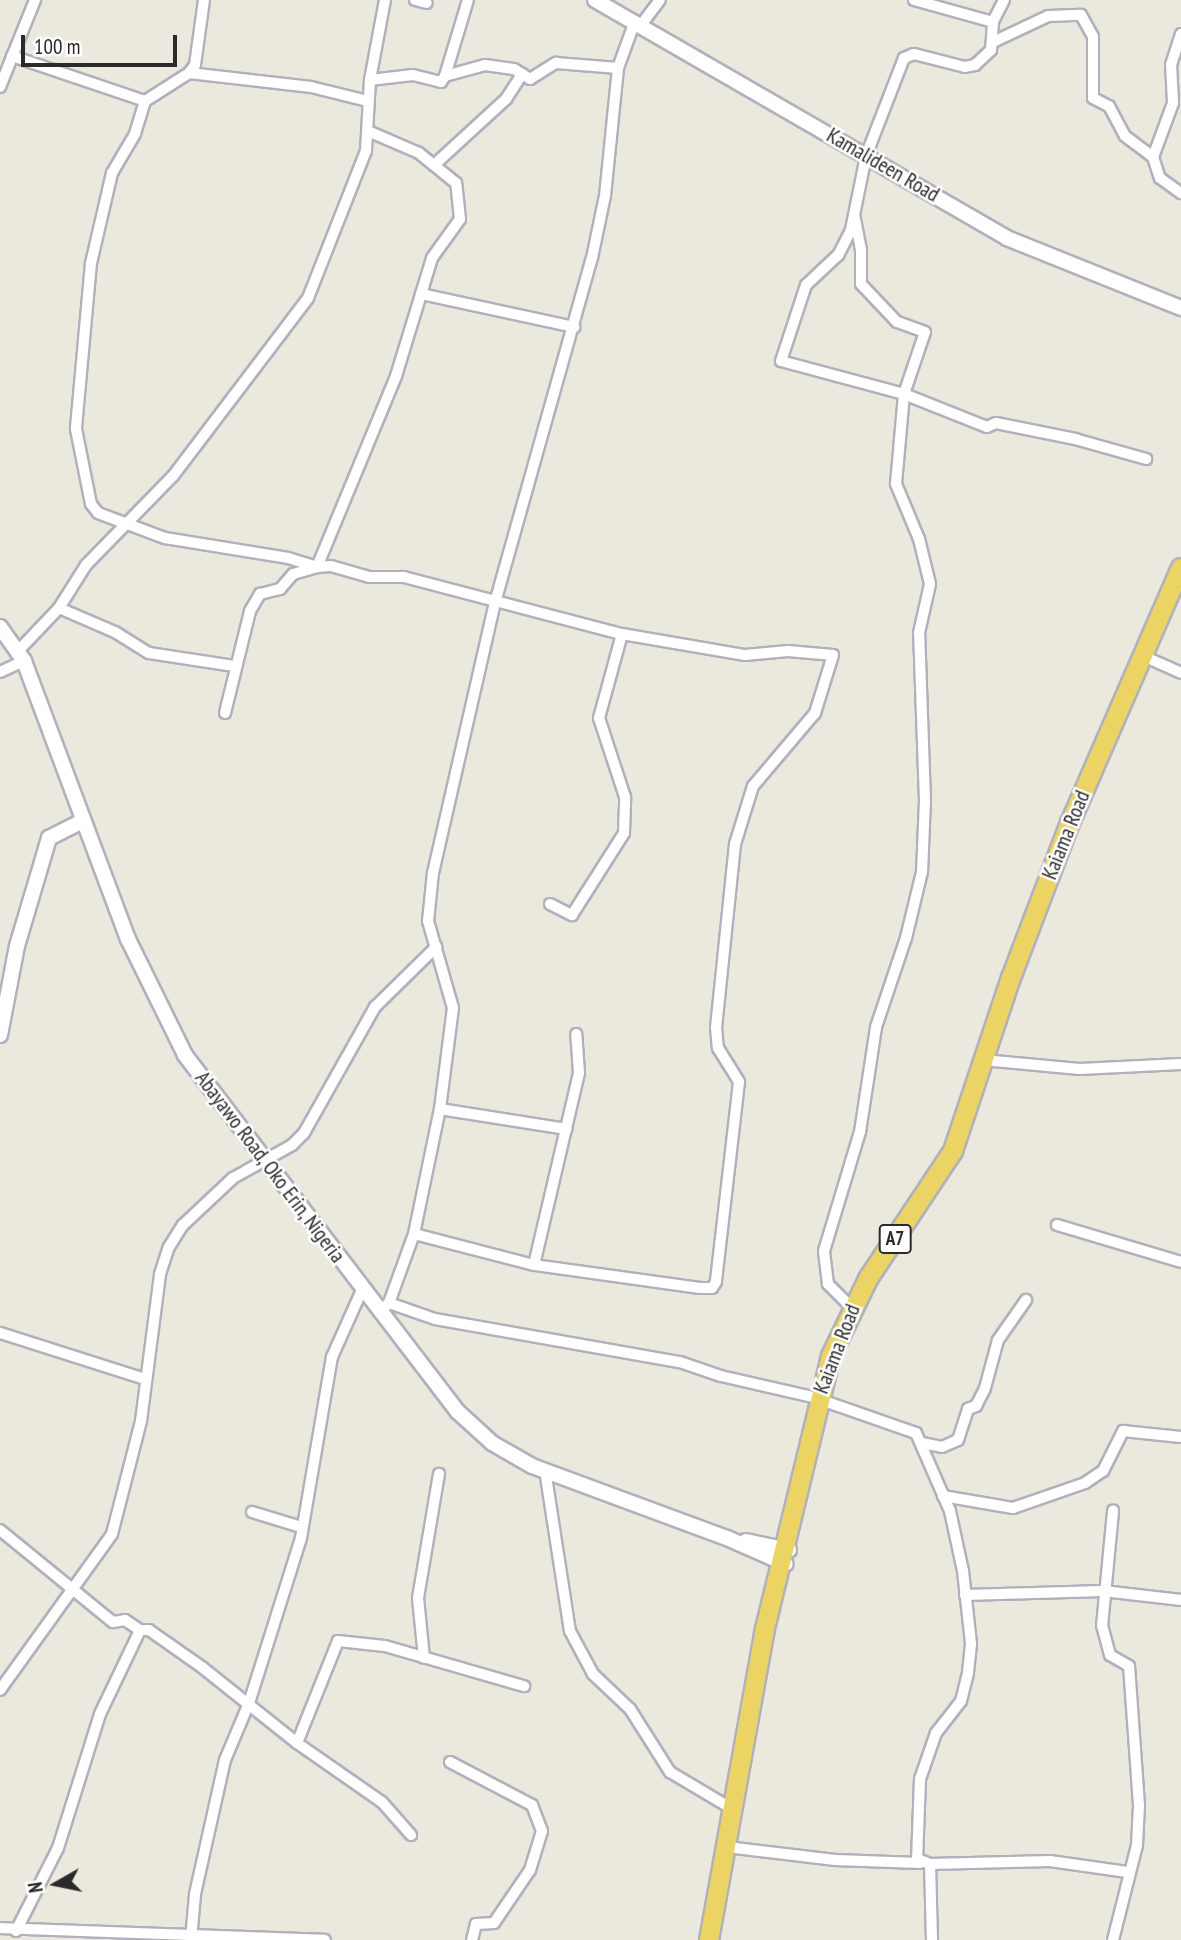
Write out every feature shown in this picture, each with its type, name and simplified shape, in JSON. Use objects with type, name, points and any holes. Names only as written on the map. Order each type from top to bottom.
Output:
[{"type":"highway","name":"Kaiama Road","points":[[709,1940],[734,1810],[746,1723],[822,1400],[851,1307],[953,1151],[1066,833],[1181,568]]},
{"type":"highway","name":"Kaiama Road","points":[[822,1400],[851,1327],[959,1158],[1046,906],[1181,589]]},
{"type":"highway","name":"Kaiama Road","points":[[717,1940],[784,1556]]},
{"type":"street","points":[[0,86],[35,0]]},
{"type":"street","points":[[204,0],[200,43],[189,73],[145,101],[135,134],[112,173],[91,263],[76,429],[90,504],[126,527],[165,538],[288,558],[317,568]]},
{"type":"street","points":[[0,672],[22,656],[60,608],[86,565],[173,476],[308,298],[359,173],[368,131],[370,80],[385,0]]},
{"type":"street","points":[[415,0],[427,4]]},
{"type":"street","points":[[370,80],[413,75],[441,82],[468,0]]},
{"type":"street","name":"Kamalideen Road","points":[[595,0],[1007,238],[1181,308]]},
{"type":"street","points":[[660,0],[638,23],[618,68],[605,195],[574,327],[496,599],[430,888],[427,911],[453,1008],[440,1109],[414,1234],[384,1307],[435,1319],[680,1362],[721,1376],[822,1400],[907,1428],[922,1443],[950,1511],[971,1644],[961,1701],[936,1733],[920,1779],[916,1847],[925,1863],[932,1940]]},
{"type":"street","points":[[914,0],[993,22]]},
{"type":"street","points":[[1004,0],[993,22],[993,42],[988,57],[965,67],[914,54],[904,58],[866,156],[854,215],[838,255],[806,285],[781,361],[904,394],[987,427],[996,423],[1075,439],[1146,459]]},
{"type":"street","points":[[993,42],[1048,16],[1081,15],[1093,37],[1093,98],[1109,106],[1125,136],[1153,157],[1160,178],[1181,193]]},
{"type":"street","points":[[1153,157],[1173,103],[1171,64],[1181,34]]},
{"type":"street","points":[[12,56],[145,101]]},
{"type":"street","points":[[445,76],[495,65],[530,79],[556,62],[618,68]]},
{"type":"street","points":[[189,73],[311,87],[368,101]]},
{"type":"street","points":[[434,165],[473,124],[498,107],[522,74]]},
{"type":"street","points":[[317,568],[396,376],[432,258],[461,212],[456,183],[399,141],[368,131]]},
{"type":"street","points":[[851,1307],[828,1284],[824,1251],[860,1132],[876,1027],[906,938],[922,872],[925,801],[919,633],[930,584],[919,539],[896,484],[904,394],[925,332],[897,323],[861,284],[862,250],[854,215]]},
{"type":"street","points":[[421,295],[574,327]]},
{"type":"street","points":[[225,713],[234,666],[250,611],[260,594],[280,589],[293,574],[331,566],[369,577],[404,577],[622,634],[745,655],[789,651],[833,655],[815,713],[754,786],[735,844],[716,1027],[718,1048],[739,1082],[716,1282],[712,1288],[534,1265],[414,1234]]},
{"type":"street","points":[[60,608],[115,632],[149,653],[234,666]]},
{"type":"street","name":"Abayawo Road, Oko Erin, Nigeria","points":[[0,627],[22,656],[82,821],[153,997],[185,1055],[362,1290],[384,1307],[457,1411],[492,1443],[545,1470],[727,1538],[784,1556]]},
{"type":"street","points":[[550,904],[572,915],[624,833],[625,797],[599,718],[622,634]]},
{"type":"street","points":[[1150,659],[1181,673]]},
{"type":"street","points":[[0,1035],[17,946],[49,838],[82,821]]},
{"type":"street","points":[[0,1690],[70,1587],[112,1534],[125,1496],[160,1274],[169,1247],[183,1225],[233,1178],[292,1145],[304,1133],[375,1007],[436,947]]},
{"type":"street","points":[[534,1265],[579,1073],[576,1034]]},
{"type":"street","points":[[994,1061],[1080,1069],[1181,1064]]},
{"type":"street","points":[[440,1109],[566,1129]]},
{"type":"street","points":[[1057,1225],[1181,1262]]},
{"type":"street","points":[[192,1936],[201,1859],[225,1760],[249,1703],[301,1527],[332,1357],[362,1290]]},
{"type":"street","points":[[922,1443],[942,1447],[958,1440],[968,1409],[975,1406],[985,1388],[998,1340],[1026,1300]]},
{"type":"street","points":[[0,1333],[145,1379]]},
{"type":"street","points":[[943,1496],[1013,1508],[1085,1483],[1103,1471],[1123,1431],[1181,1437]]},
{"type":"street","points":[[545,1470],[570,1630],[593,1674],[630,1709],[670,1772],[734,1810]]},
{"type":"street","points":[[424,1658],[418,1598],[439,1475]]},
{"type":"street","points":[[1113,1511],[1103,1591],[1102,1626],[1108,1651],[1129,1666],[1138,1762],[1137,1845],[1127,1872],[1113,1940]]},
{"type":"street","points":[[252,1512],[301,1527]]},
{"type":"street","points":[[0,1530],[113,1622],[125,1620],[140,1630],[149,1630],[249,1703],[297,1743],[382,1802],[411,1835]]},
{"type":"street","points":[[965,1595],[1103,1591],[1181,1600]]},
{"type":"street","points":[[16,1931],[58,1848],[100,1714],[140,1630]]},
{"type":"street","points":[[297,1743],[336,1643],[385,1646],[524,1686]]},
{"type":"street","points":[[450,1762],[532,1805],[542,1831],[530,1870],[493,1923],[476,1924],[472,1940]]},
{"type":"street","points":[[735,1848],[835,1860],[925,1863],[1050,1861],[1127,1872]]},
{"type":"street","points":[[0,1928],[27,1936],[192,1936],[249,1940],[325,1940]]}]
